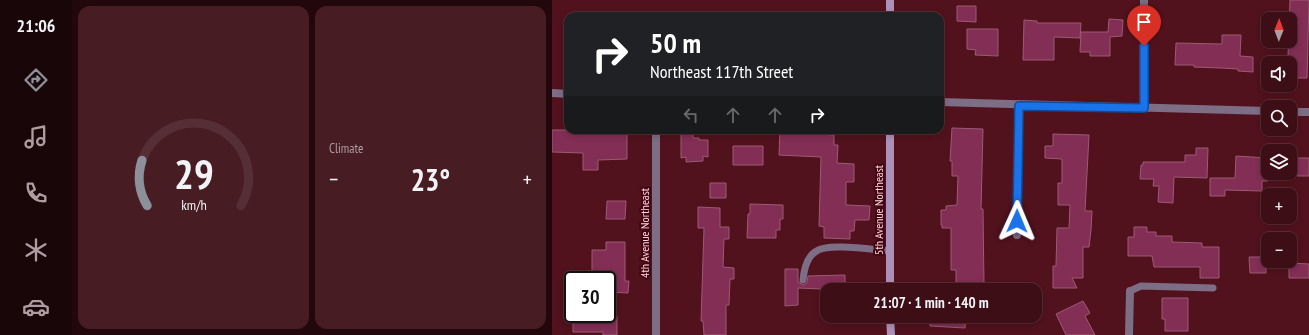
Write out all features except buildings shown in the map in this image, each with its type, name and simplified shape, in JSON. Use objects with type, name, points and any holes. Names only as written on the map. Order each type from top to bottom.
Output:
[{"type":"main road","points":[[890,0],[890,12]]},
{"type":"main road","name":"5th Avenue Northeast","points":[[890,134],[890,283]]},
{"type":"main road","points":[[890,323],[890,335]]},
{"type":"street","points":[[1144,0],[1144,108]]},
{"type":"street","points":[[552,94],[564,94]]},
{"type":"street","points":[[944,102],[1019,106],[1261,111]]},
{"type":"street","points":[[1017,235],[1019,106]]},
{"type":"street","points":[[1297,112],[1309,112]]},
{"type":"street","name":"4th Avenue Northeast","points":[[656,134],[656,335]]},
{"type":"street","points":[[1129,335],[1130,291]]},
{"type":"lane","points":[[803,280],[808,259],[816,251],[828,248],[848,248],[890,251]]},
{"type":"lane","points":[[1130,291],[1141,286],[1213,288]]},
{"type":"route","points":[[1017,221],[1019,106],[1144,108],[1144,46]]}]
